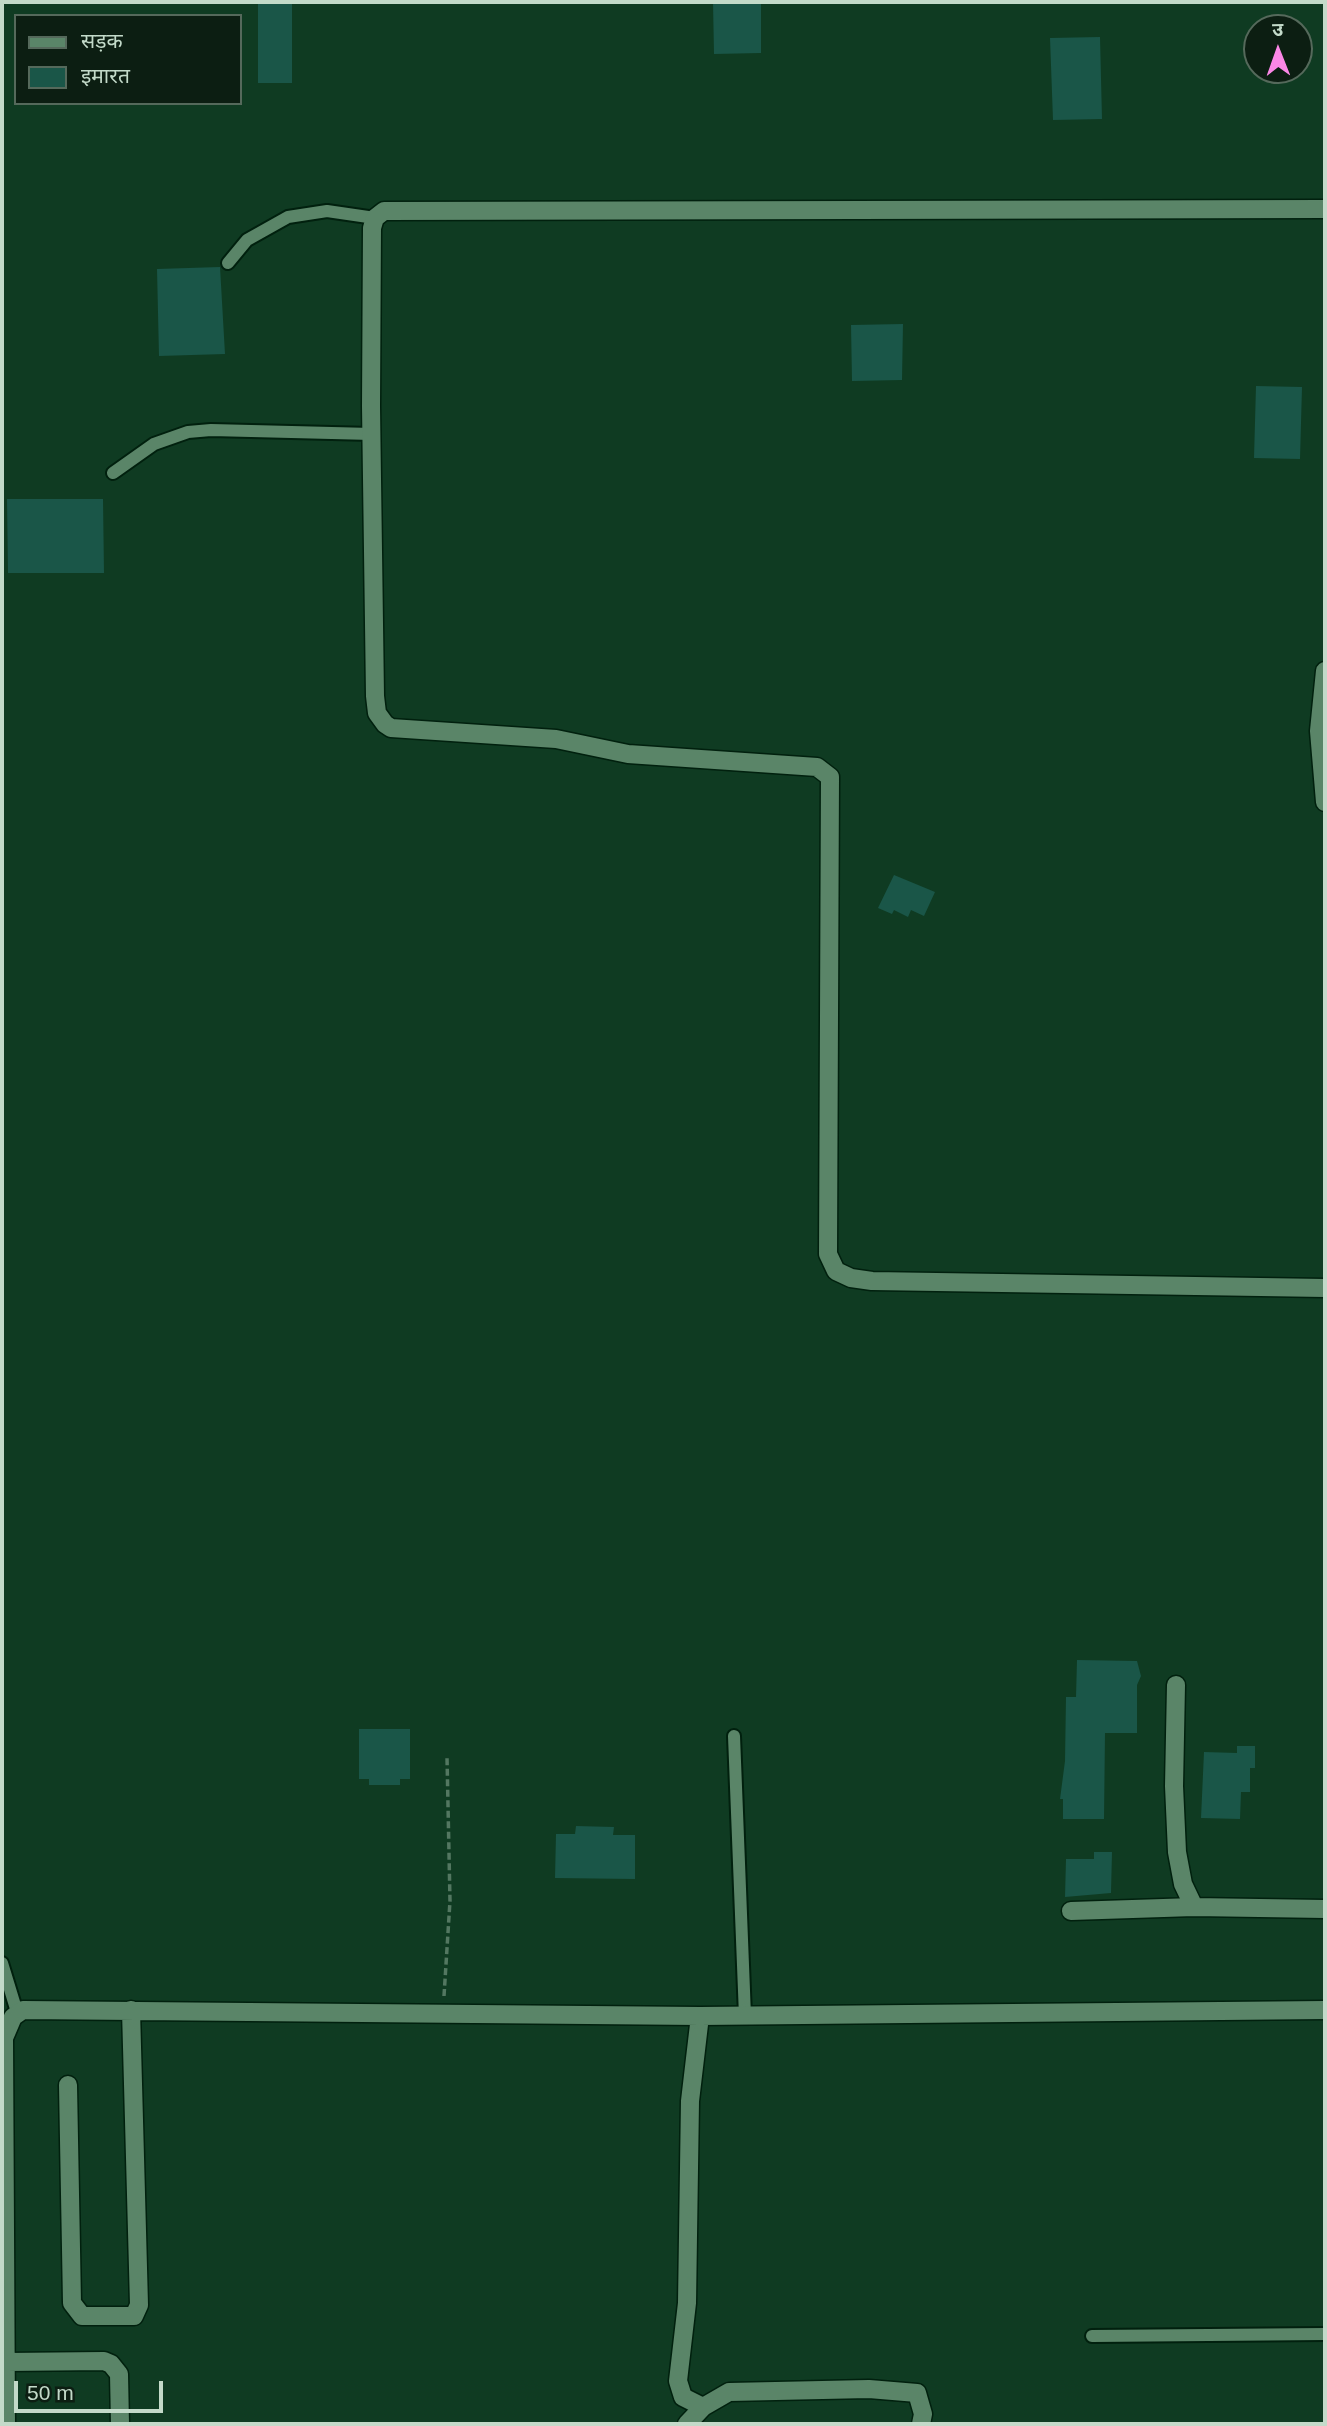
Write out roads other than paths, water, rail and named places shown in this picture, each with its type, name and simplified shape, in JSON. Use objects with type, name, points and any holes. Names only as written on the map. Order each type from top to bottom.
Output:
[{"type":"street","points":[[1325,209],[392,210],[380,213],[372,228],[375,696],[377,713],[385,724],[391,728],[556,739],[628,754],[817,767],[828,772],[831,780],[828,1254],[836,1271],[851,1278],[872,1281],[1325,1288]]},
{"type":"street","points":[[1325,671],[1319,731],[1325,802]]},
{"type":"street","points":[[1175,1685],[1174,1786],[1177,1852],[1183,1884],[1194,1907]]},
{"type":"street","points":[[1071,1911],[1194,1907],[1325,1909]]},
{"type":"street","points":[[6,2424],[4,2038],[18,2012],[28,2009],[745,2016],[1325,2010]]},
{"type":"street","points":[[68,2085],[72,2303],[82,2316],[134,2316],[139,2305],[131,2010]]},
{"type":"street","points":[[700,2016],[690,2101],[687,2303],[678,2381],[684,2397],[703,2407]]},
{"type":"street","points":[[6,2362],[104,2361],[111,2364],[119,2374],[120,2424]]},
{"type":"street","points":[[687,2424],[717,2397],[742,2390],[894,2389],[917,2393],[923,2414],[921,2424]]},
{"type":"lane","points":[[228,263],[247,240],[288,217],[327,211],[375,218]]},
{"type":"lane","points":[[113,473],[154,444],[188,432],[211,430],[372,434]]},
{"type":"lane","points":[[734,1736],[745,2016]]},
{"type":"lane","points":[[2,1964],[18,2012]]},
{"type":"lane","points":[[1092,2336],[1325,2334]]}]
